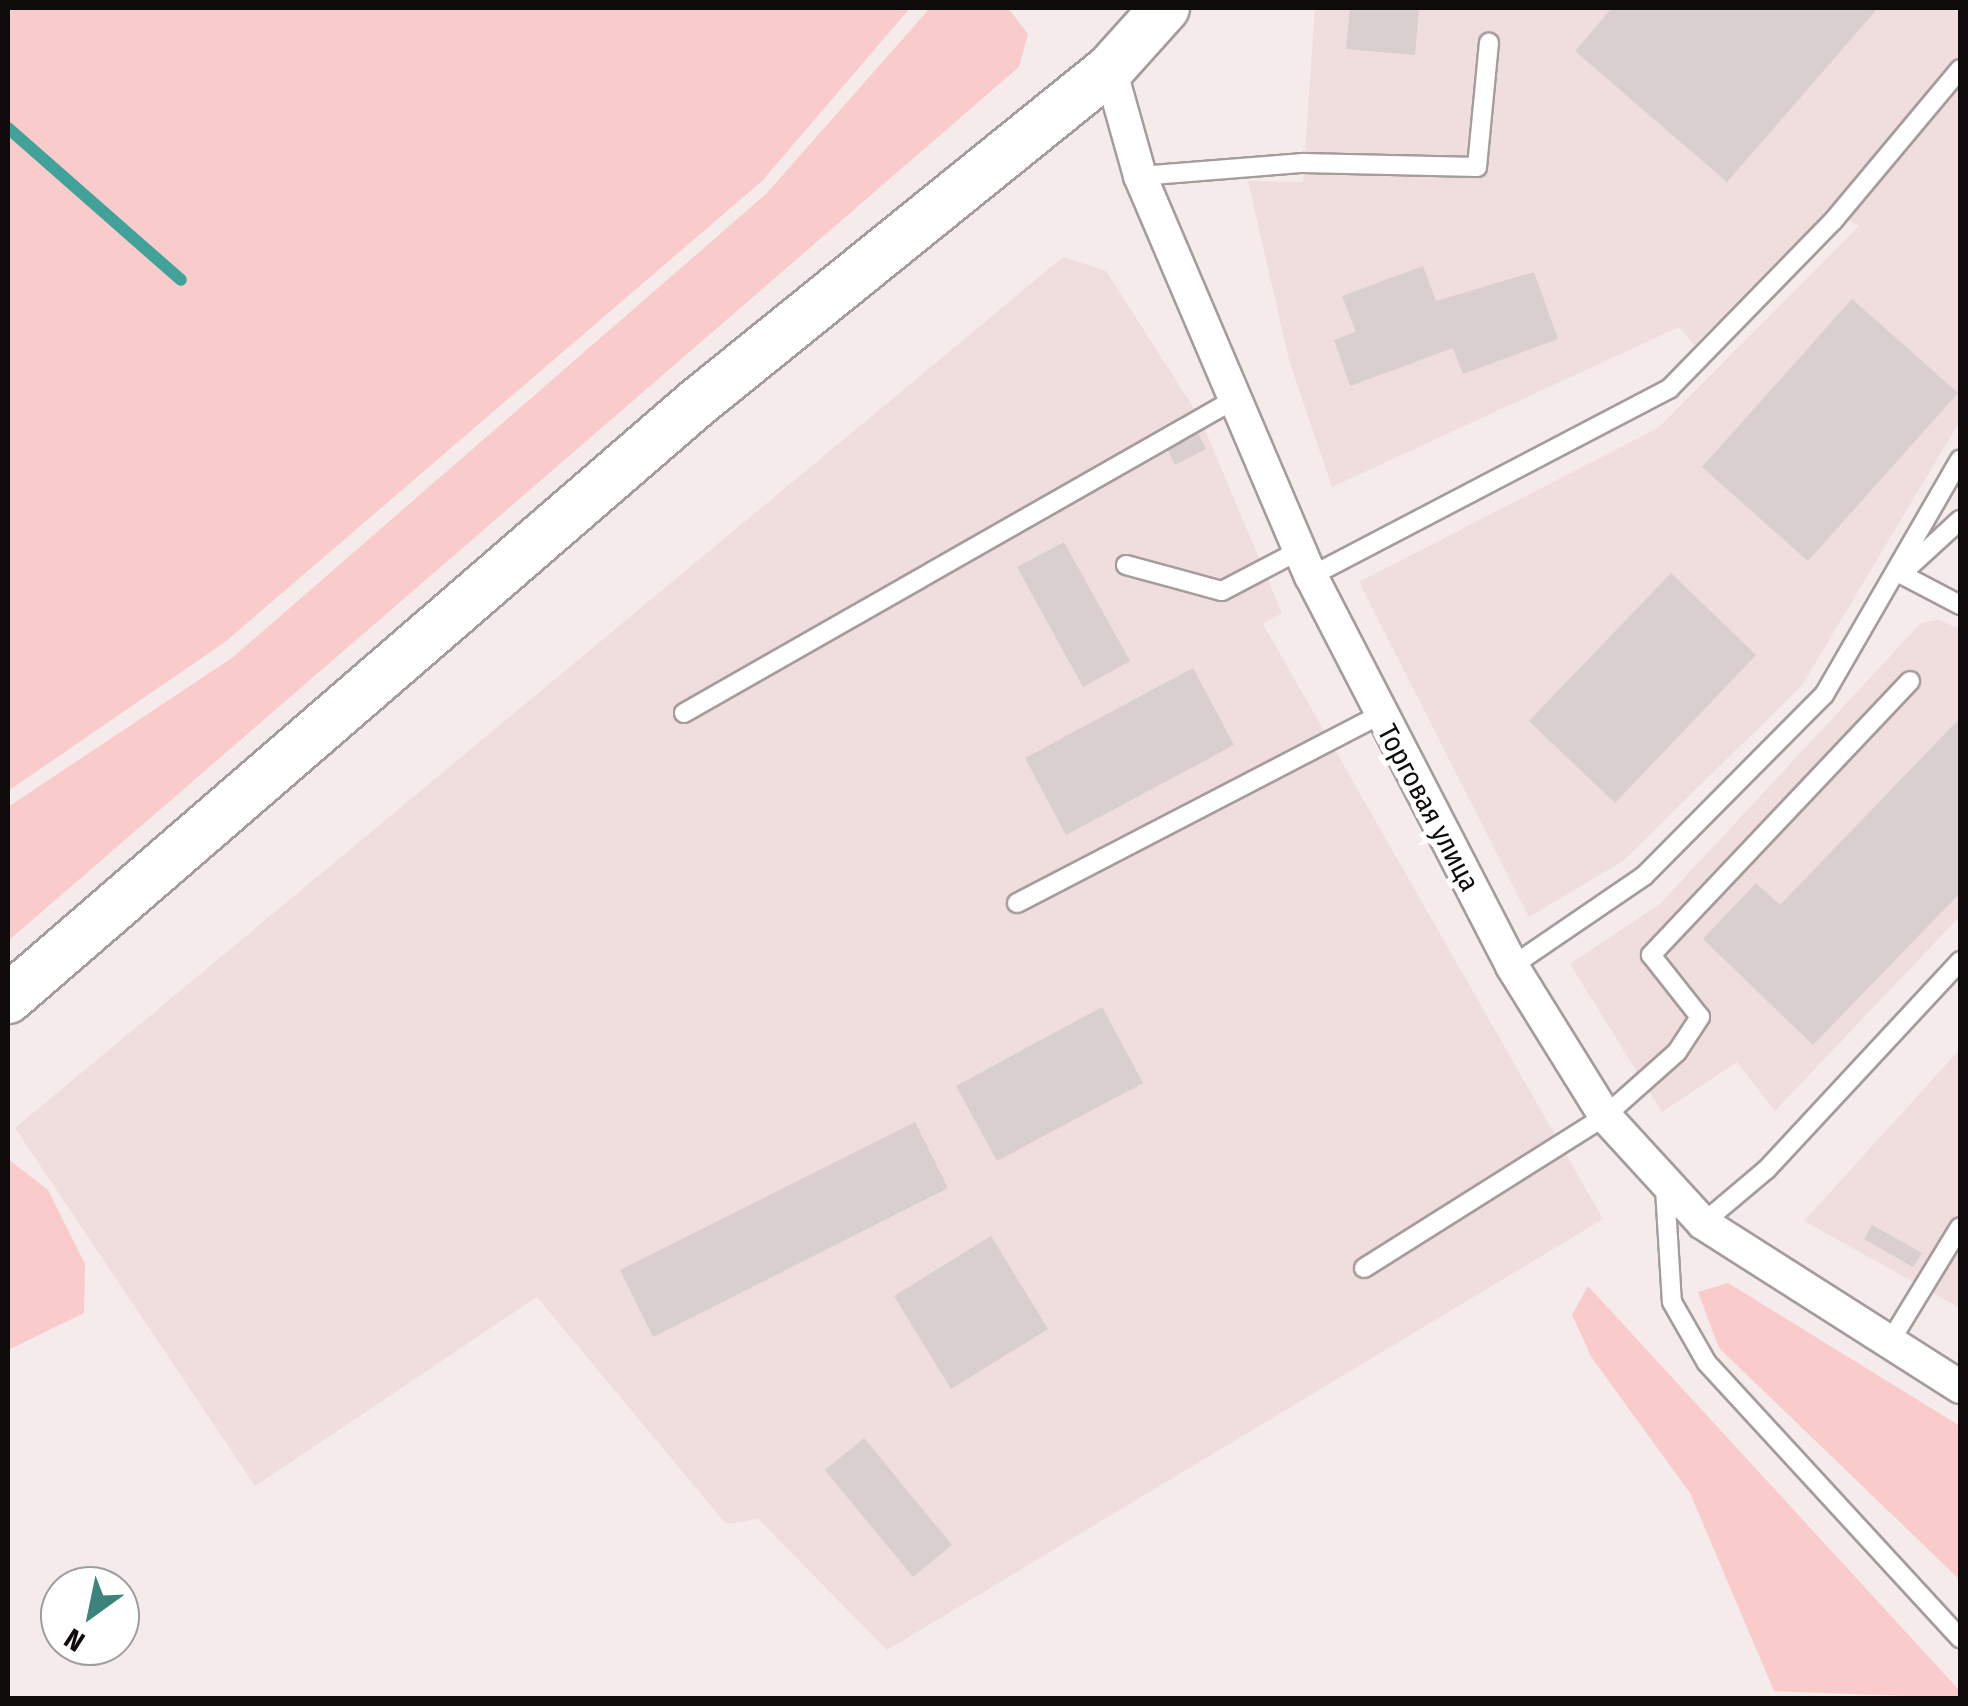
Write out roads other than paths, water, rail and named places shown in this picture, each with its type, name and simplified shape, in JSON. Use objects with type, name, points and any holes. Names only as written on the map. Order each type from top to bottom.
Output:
[{"type":"main road","points":[[8,1000],[698,402],[1110,69],[1165,8]]},
{"type":"street","name":"Торговая улица","points":[[1110,69],[1140,176],[1238,398],[1305,563],[1512,966],[1605,1116],[1665,1189],[1704,1223],[1960,1387]]},
{"type":"lane","points":[[1140,176],[1303,163],[1476,167],[1489,43]]},
{"type":"lane","points":[[1126,564],[1222,590],[1305,563],[1670,388],[1833,221],[1960,68]]},
{"type":"lane","points":[[684,713],[1238,398]]},
{"type":"lane","points":[[1512,966],[1644,876],[1824,695],[1901,574],[1960,459]]},
{"type":"lane","points":[[1901,574],[1960,520]]},
{"type":"lane","points":[[1901,574],[1960,606]]},
{"type":"lane","points":[[1364,1268],[1605,1116],[1678,1052],[1700,1017],[1651,955],[1910,682]]},
{"type":"lane","points":[[1017,903],[1380,715]]},
{"type":"lane","points":[[1704,1223],[1767,1169],[1960,961]]},
{"type":"lane","points":[[1665,1189],[1672,1302],[1707,1364],[1960,1638]]},
{"type":"lane","points":[[1892,1340],[1960,1227]]},
{"type":"waterway","points":[[8,128],[181,280]]}]
